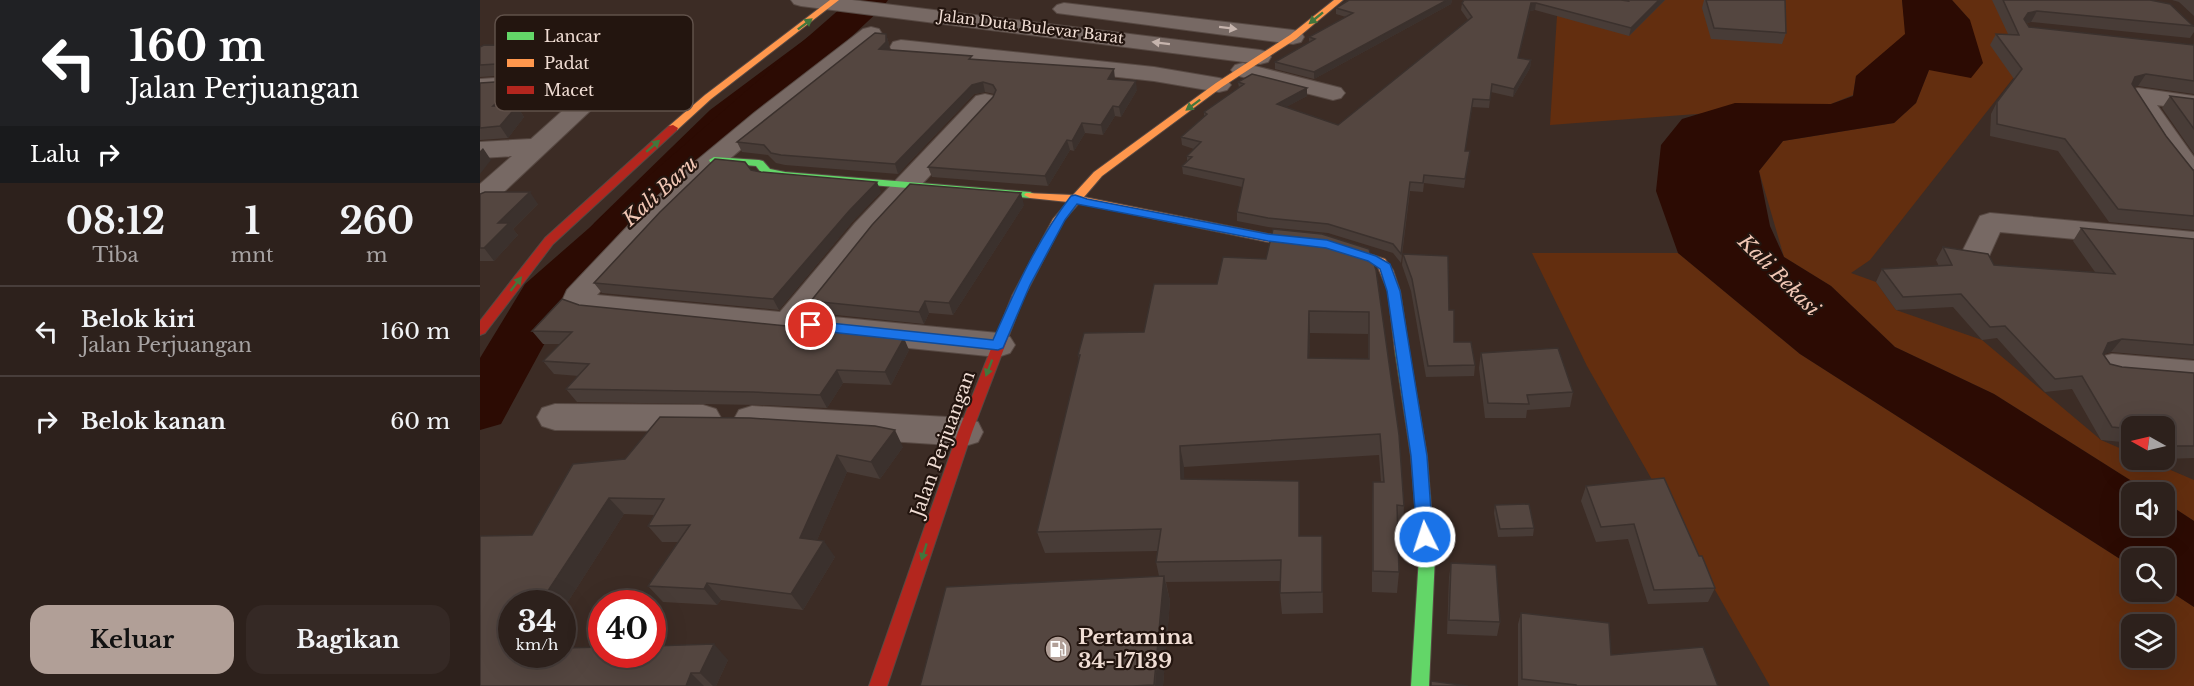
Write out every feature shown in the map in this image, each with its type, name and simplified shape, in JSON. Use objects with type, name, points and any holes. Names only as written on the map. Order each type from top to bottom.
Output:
[{"type":"main road","name":"Jalan Perjuangan","points":[[878,686],[965,432],[998,345],[1023,285],[1059,219],[1098,174],[1219,85],[1293,37],[1339,0]]},
{"type":"main road","points":[[693,110],[708,97],[838,2]]},
{"type":"main road","points":[[480,330],[549,240],[692,111]]},
{"type":"main road","points":[[714,160],[759,163],[766,172],[785,176],[1075,199],[1268,238],[1327,244],[1381,262],[1386,267],[1394,291],[1419,456],[1427,556],[1420,686]]},
{"type":"street","name":"Jalan Duta Bulevar Barat","points":[[801,0],[838,2],[1252,63],[1333,93]]},
{"type":"street","name":"Jalan Duta Bulevar Barat","points":[[1048,7],[1293,37]]},
{"type":"street","points":[[871,34],[773,109],[714,160],[630,238],[578,297],[578,301],[589,305],[998,345]]},
{"type":"street","points":[[901,47],[1154,74],[1219,85]]},
{"type":"street","points":[[480,86],[495,85]]},
{"type":"street","points":[[2194,103],[2138,95],[2181,142],[2194,174]]},
{"type":"street","points":[[789,323],[860,236],[985,101]]},
{"type":"street","points":[[480,199],[580,111]]},
{"type":"street","points":[[480,150],[539,146]]},
{"type":"street","points":[[1975,256],[1990,222],[2194,241]]},
{"type":"street","points":[[2112,366],[2194,373]]},
{"type":"street","points":[[555,417],[761,420],[965,432]]},
{"type":"shaded area","points":[[1558,0],[1902,0],[1906,34],[1856,76],[1853,95],[1831,104],[1550,125]]},
{"type":"shaded area","points":[[1952,0],[2018,0],[2031,31],[2018,72],[1870,260],[1851,273],[1876,282],[1896,310],[1982,340],[2101,440],[2121,449],[2121,470],[2171,470],[2194,480],[2194,521],[2175,509],[2175,482],[2133,482],[1994,394],[1895,347],[1831,286],[1784,257],[1759,171],[1783,141],[1894,123],[1916,103],[1929,70],[1970,20]]},
{"type":"shaded area","points":[[1532,253],[1678,253],[1800,354],[2121,560],[2121,602],[2175,602],[2175,595],[2194,607],[2194,686],[1770,686],[1587,366]]},
{"type":"water","points":[[858,0],[887,0],[742,112],[613,222],[544,296],[480,429],[480,366],[530,295],[595,222],[710,110]]},
{"type":"water","name":"Kali Bekasi","points":[[1902,0],[1952,0],[1970,20],[1983,63],[1971,78],[1929,70],[1916,103],[1894,123],[1783,141],[1759,171],[1770,226],[1784,257],[1831,286],[1895,347],[1994,394],[2133,482],[2121,482],[2121,536],[2175,536],[2175,509],[2194,521],[2194,607],[2175,595],[2175,548],[2121,548],[2121,560],[1800,354],[1678,253],[1656,191],[1661,145],[1682,119],[1735,103],[1831,104],[1853,96],[1856,76],[1905,34]]},
{"type":"building","points":[[1349,0],[1447,0],[1314,72],[1275,62],[1315,39],[1309,37],[1353,13],[1336,8]]},
{"type":"building","points":[[1464,0],[1659,0],[1631,28],[1531,3],[1518,58],[1531,60],[1514,89],[1492,84],[1490,100],[1473,99],[1465,151],[1470,151],[1465,179],[1424,175],[1423,183],[1410,182],[1401,254],[1393,244],[1328,224],[1268,218],[1237,212],[1244,179],[1182,166],[1192,157],[1187,156],[1201,142],[1181,137],[1207,114],[1204,112],[1244,84],[1238,82],[1252,74],[1307,88],[1277,104],[1338,125],[1472,17],[1462,3]]},
{"type":"building","points":[[1706,0],[1785,0],[1786,33],[1714,28]]},
{"type":"building","points":[[2003,0],[2150,0],[2170,4],[2194,26],[2037,11],[2028,13],[2024,19],[2029,27],[2194,45],[2194,81],[2146,74],[2135,77],[2132,84],[2166,136],[2194,170],[2194,216],[2118,209],[2065,139],[1997,124],[1997,102],[2022,69],[1996,34],[2019,35]]},
{"type":"building","points":[[875,33],[886,34],[886,42],[879,49],[972,56],[969,59],[1114,69],[1108,79],[1136,81],[1119,107],[1113,106],[1101,125],[1082,123],[1072,141],[1067,140],[1045,176],[928,167],[993,97],[996,90],[993,85],[983,82],[972,85],[895,164],[781,155],[771,153],[764,145],[737,142]]},
{"type":"building","points":[[495,45],[495,64],[480,65],[480,47]]},
{"type":"building","points":[[495,82],[495,104],[493,106],[495,106],[495,111],[513,111],[500,126],[480,128],[480,83]]},
{"type":"building","points":[[2170,96],[2194,99],[2194,129]]},
{"type":"building","points":[[715,159],[745,162],[751,170],[761,172],[877,182],[773,299],[594,283],[660,212]]},
{"type":"building","points":[[910,184],[1021,193],[949,303],[925,301],[919,312],[811,301],[872,225]]},
{"type":"building","points":[[530,192],[498,223],[509,223],[484,248],[480,248],[480,194]]},
{"type":"building","points":[[2081,228],[2194,239],[2194,345],[2122,339],[2108,343],[2103,354],[2110,364],[2122,367],[2194,373],[2194,446],[2175,446],[2175,416],[2121,416],[2121,428],[2112,427],[2082,376],[2055,379],[2005,326],[1990,327],[1961,294],[1903,297],[1882,269],[1952,265],[1943,247],[1988,254],[1994,265],[2115,274]]},
{"type":"building","points":[[1273,229],[1322,234],[1369,249],[1376,270],[1399,435],[1404,506],[1397,505],[1399,572],[1373,571],[1373,482],[1384,482],[1380,434],[1180,446],[1181,479],[1299,481],[1299,536],[1322,536],[1322,592],[1280,593],[1281,560],[1156,562],[1161,529],[1037,532],[1084,333],[1144,332],[1154,284],[1217,284],[1223,257],[1266,259]],"holes":[[[1309,311],[1369,312],[1369,359],[1308,358]]]},
{"type":"building","points":[[1403,254],[1448,256],[1449,310],[1454,310],[1454,342],[1471,342],[1475,365],[1428,366],[1412,279]]},
{"type":"building","points":[[562,299],[579,305],[904,338],[885,372],[837,370],[820,395],[566,389],[589,364],[543,361],[572,332],[532,331]]},
{"type":"building","points":[[1558,348],[1573,392],[1527,395],[1529,404],[1488,403],[1481,353]]},
{"type":"building","points":[[660,417],[750,418],[875,426],[895,430],[871,462],[837,455],[800,538],[824,541],[791,594],[707,583],[704,589],[648,586],[690,525],[648,526],[664,499],[609,498],[549,590],[498,590],[498,668],[576,668],[576,648],[588,647],[588,668],[666,668],[666,646],[714,644],[700,673],[691,673],[686,686],[480,686],[480,536],[532,535],[573,464],[625,459]]},
{"type":"building","points":[[1664,478],[1715,588],[1654,590],[1634,524],[1601,527],[1586,486]]},
{"type":"building","points":[[1529,504],[1534,528],[1500,529],[1495,505]]},
{"type":"building","points":[[1451,563],[1496,565],[1500,622],[1449,620]]},
{"type":"building","name":"Pertamina 34-17139","points":[[1164,576],[1154,685],[920,686],[946,587]]},
{"type":"building","points":[[1521,613],[1609,623],[1611,655],[1703,647],[1718,686],[1576,686],[1522,679]]},
{"type":"building","points":[[1431,681],[1468,686],[1431,686]]},
{"type":"waterway","name":"Kali Baru","points":[[480,408],[544,296],[871,0]]},
{"type":"traffic: fast","points":[[714,160],[759,163],[766,172],[785,175],[1030,195]]},
{"type":"traffic: fast","points":[[1402,351],[1419,456],[1427,556],[1420,686]]},
{"type":"traffic: slow","points":[[693,110],[835,0]]},
{"type":"traffic: slow","points":[[1018,296],[1059,219],[1098,174],[1219,85],[1293,37],[1339,0]]},
{"type":"traffic: slow","points":[[673,128],[692,111]]},
{"type":"traffic: slow","points":[[1030,195],[1075,199],[1268,238],[1327,244],[1381,262],[1394,291],[1402,351]]},
{"type":"traffic: jam","points":[[480,330],[549,241],[673,128]]},
{"type":"traffic: jam","points":[[878,686],[965,432],[1018,296]]},
{"type":"place","name":"Pertamina 34-17139","points":[[1058,649]]},
{"type":"route","points":[[811,325],[998,345],[1023,285],[1059,219],[1075,199],[1268,238],[1327,244],[1372,258],[1386,267],[1394,291],[1419,456],[1425,537]]}]
